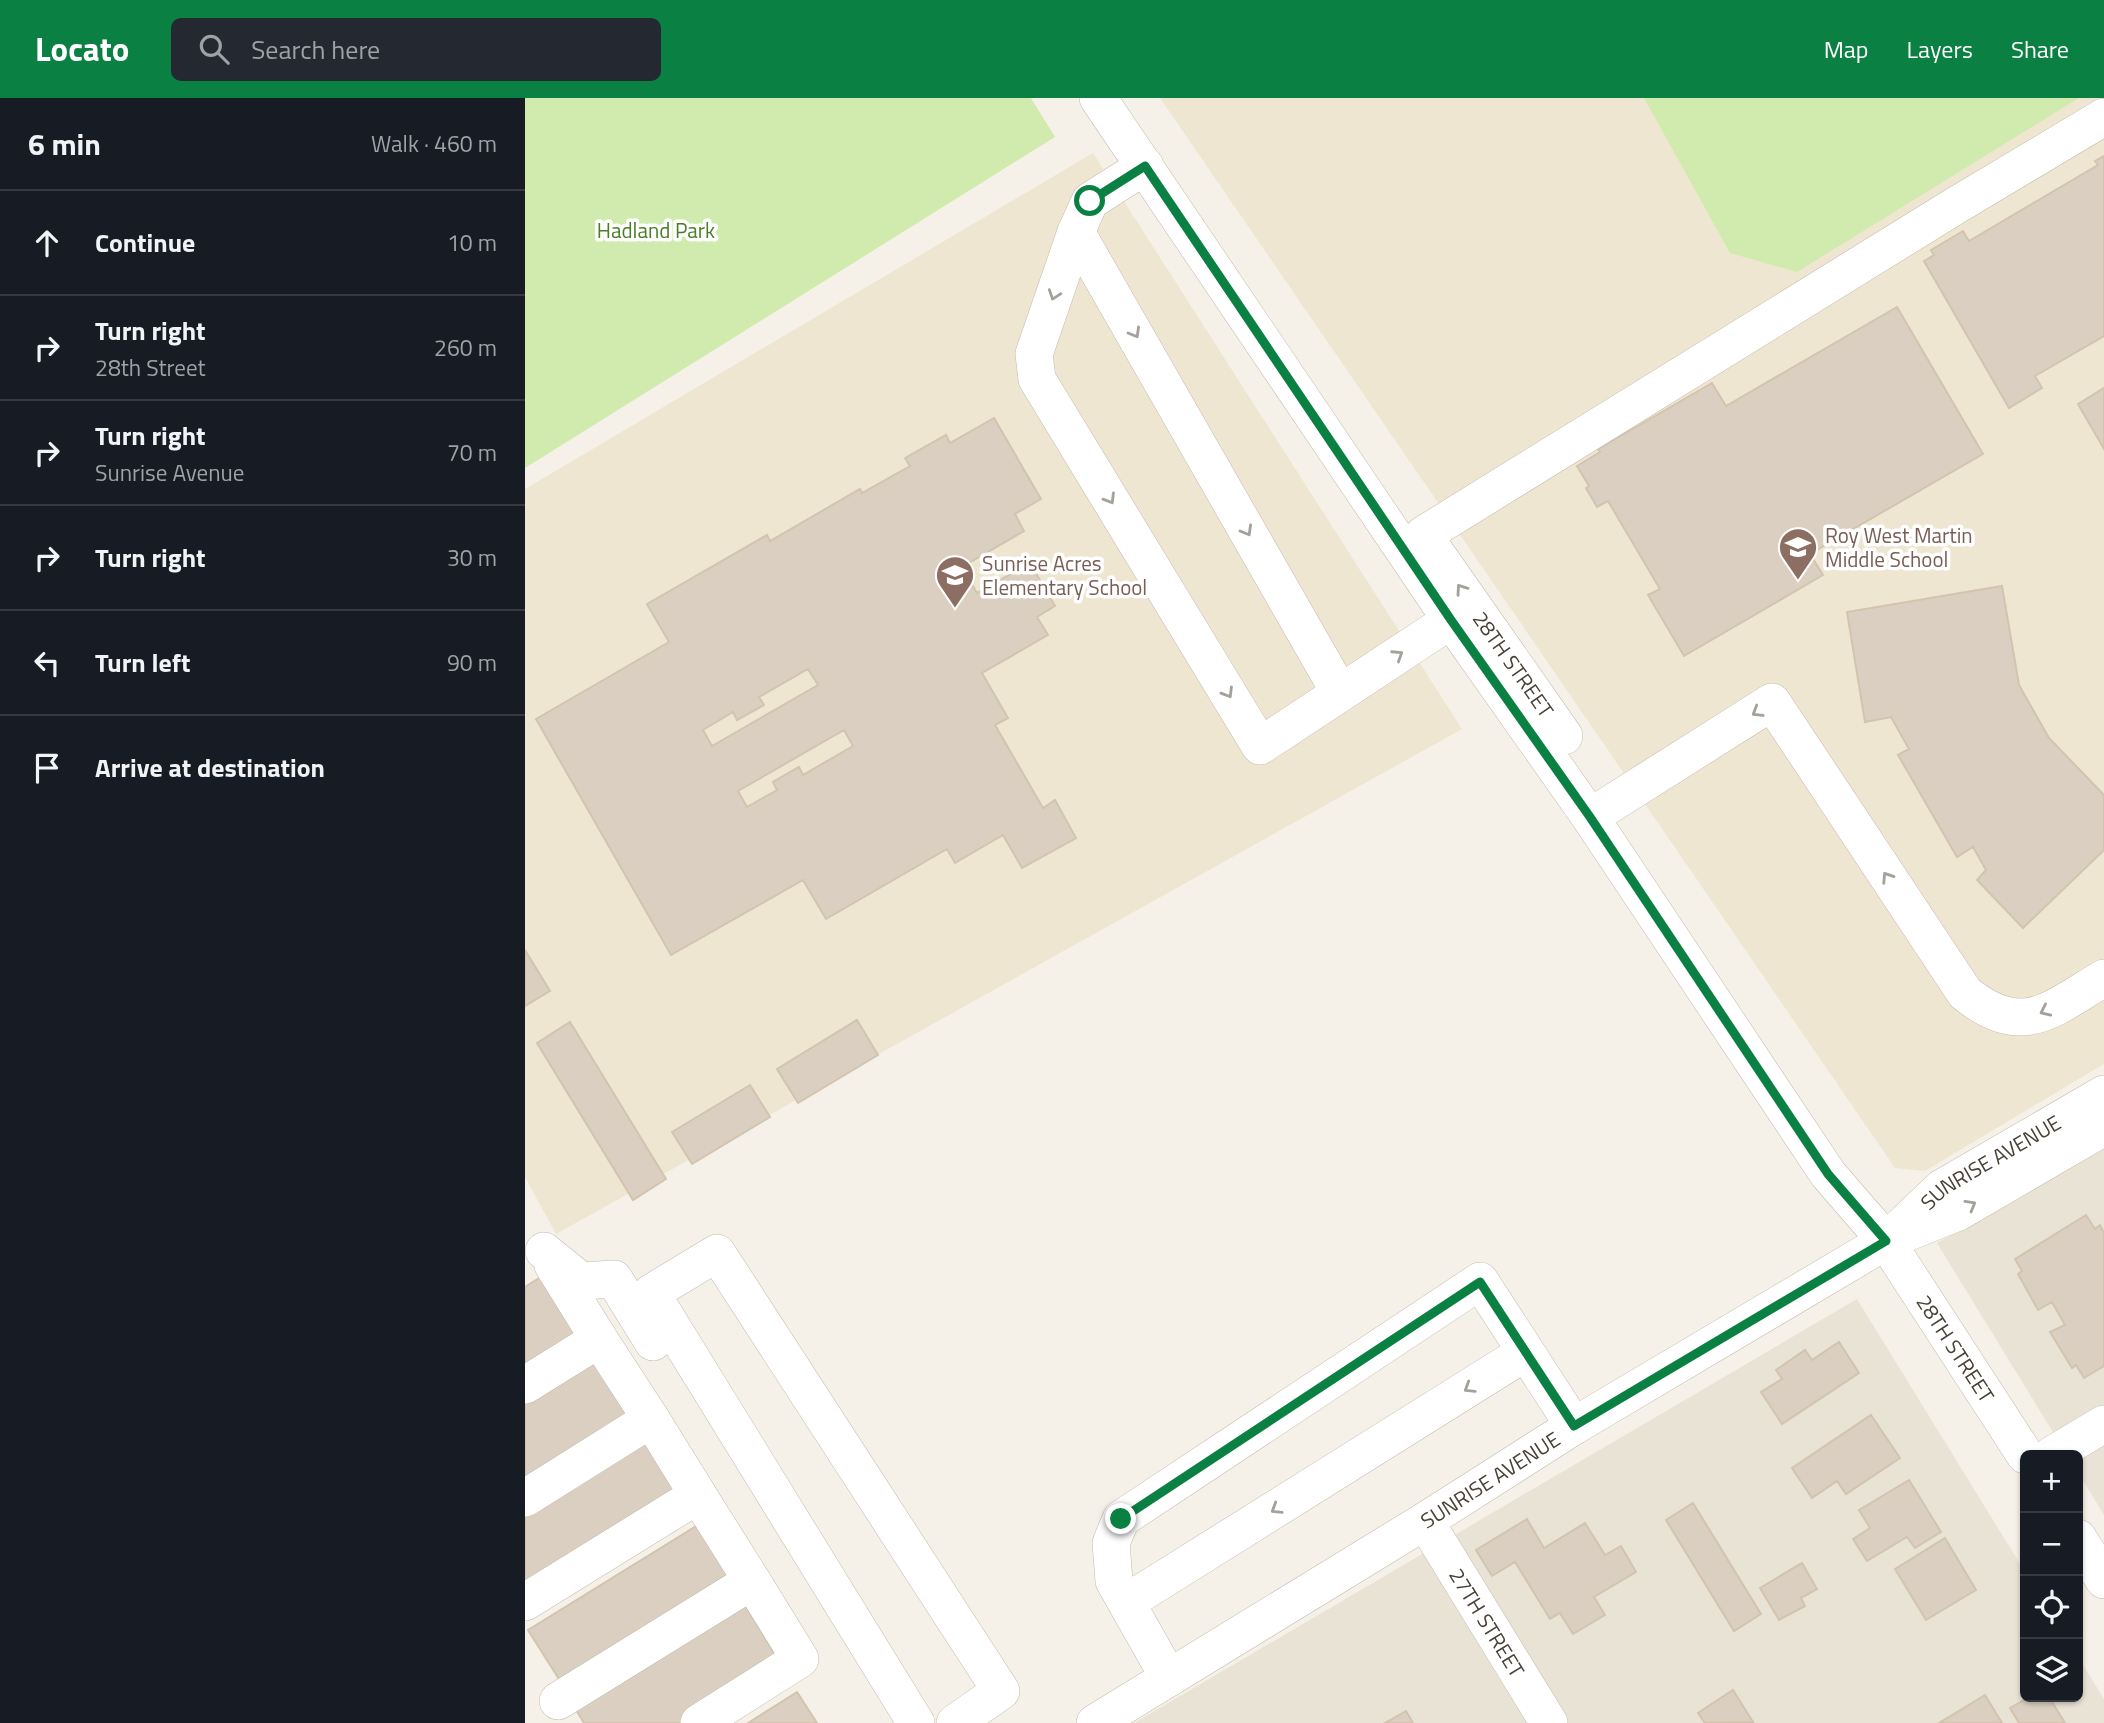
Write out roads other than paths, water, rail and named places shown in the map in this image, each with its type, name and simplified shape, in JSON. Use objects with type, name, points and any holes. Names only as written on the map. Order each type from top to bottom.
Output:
[{"type":"street","name":"28TH STREET","points":[[1098,98],[1451,620],[1601,809]]},
{"type":"street","name":"28TH STREET","points":[[1120,98],[1423,535],[1601,809],[1847,1158],[1886,1241],[2022,1450]]},
{"type":"street","points":[[1423,535],[2104,117]]},
{"type":"street","points":[[1145,166],[1090,201],[1076,232],[1034,354],[1037,379],[1260,746],[1451,620]]},
{"type":"street","points":[[1076,232],[1340,693]]},
{"type":"street","points":[[1601,809],[1772,702],[1956,981],[1972,999],[1991,1011],[2011,1017],[2028,1018],[2042,1015],[2104,978]]},
{"type":"street","name":"SUNRISE AVENUE","points":[[1886,1241],[1942,1188],[2104,1094]]},
{"type":"street","name":"SUNRISE AVENUE","points":[[1095,1723],[1425,1521],[1574,1426],[1886,1241],[1958,1212],[2104,1127]]},
{"type":"street","points":[[916,1723],[651,1293],[717,1253],[1001,1692],[955,1723]]},
{"type":"street","points":[[535,1256],[599,1339],[800,1660],[699,1723]]},
{"type":"street","points":[[535,1256],[581,1281],[614,1279],[890,1723]]},
{"type":"street","points":[[1169,1678],[1115,1581],[1111,1543],[1121,1519],[1480,1282],[1574,1426]]},
{"type":"street","points":[[525,1385],[599,1339]]},
{"type":"street","points":[[1127,1602],[1526,1352]]},
{"type":"street","points":[[525,1498],[651,1419]]},
{"type":"street","points":[[2060,1450],[2104,1424]]},
{"type":"street","points":[[525,1602],[698,1495]]},
{"type":"street","name":"27TH STREET","points":[[1425,1521],[1549,1723]]},
{"type":"street","points":[[2083,1546],[2104,1580]]},
{"type":"street","points":[[558,1701],[752,1581]]},
{"type":"place","name":"Roy West Martin Middle School","points":[[1798,581]]},
{"type":"place","name":"Sunrise Acres Elementary School","points":[[955,609]]},
{"type":"park label","name":"Hadland Park","points":[[656,230]]}]
